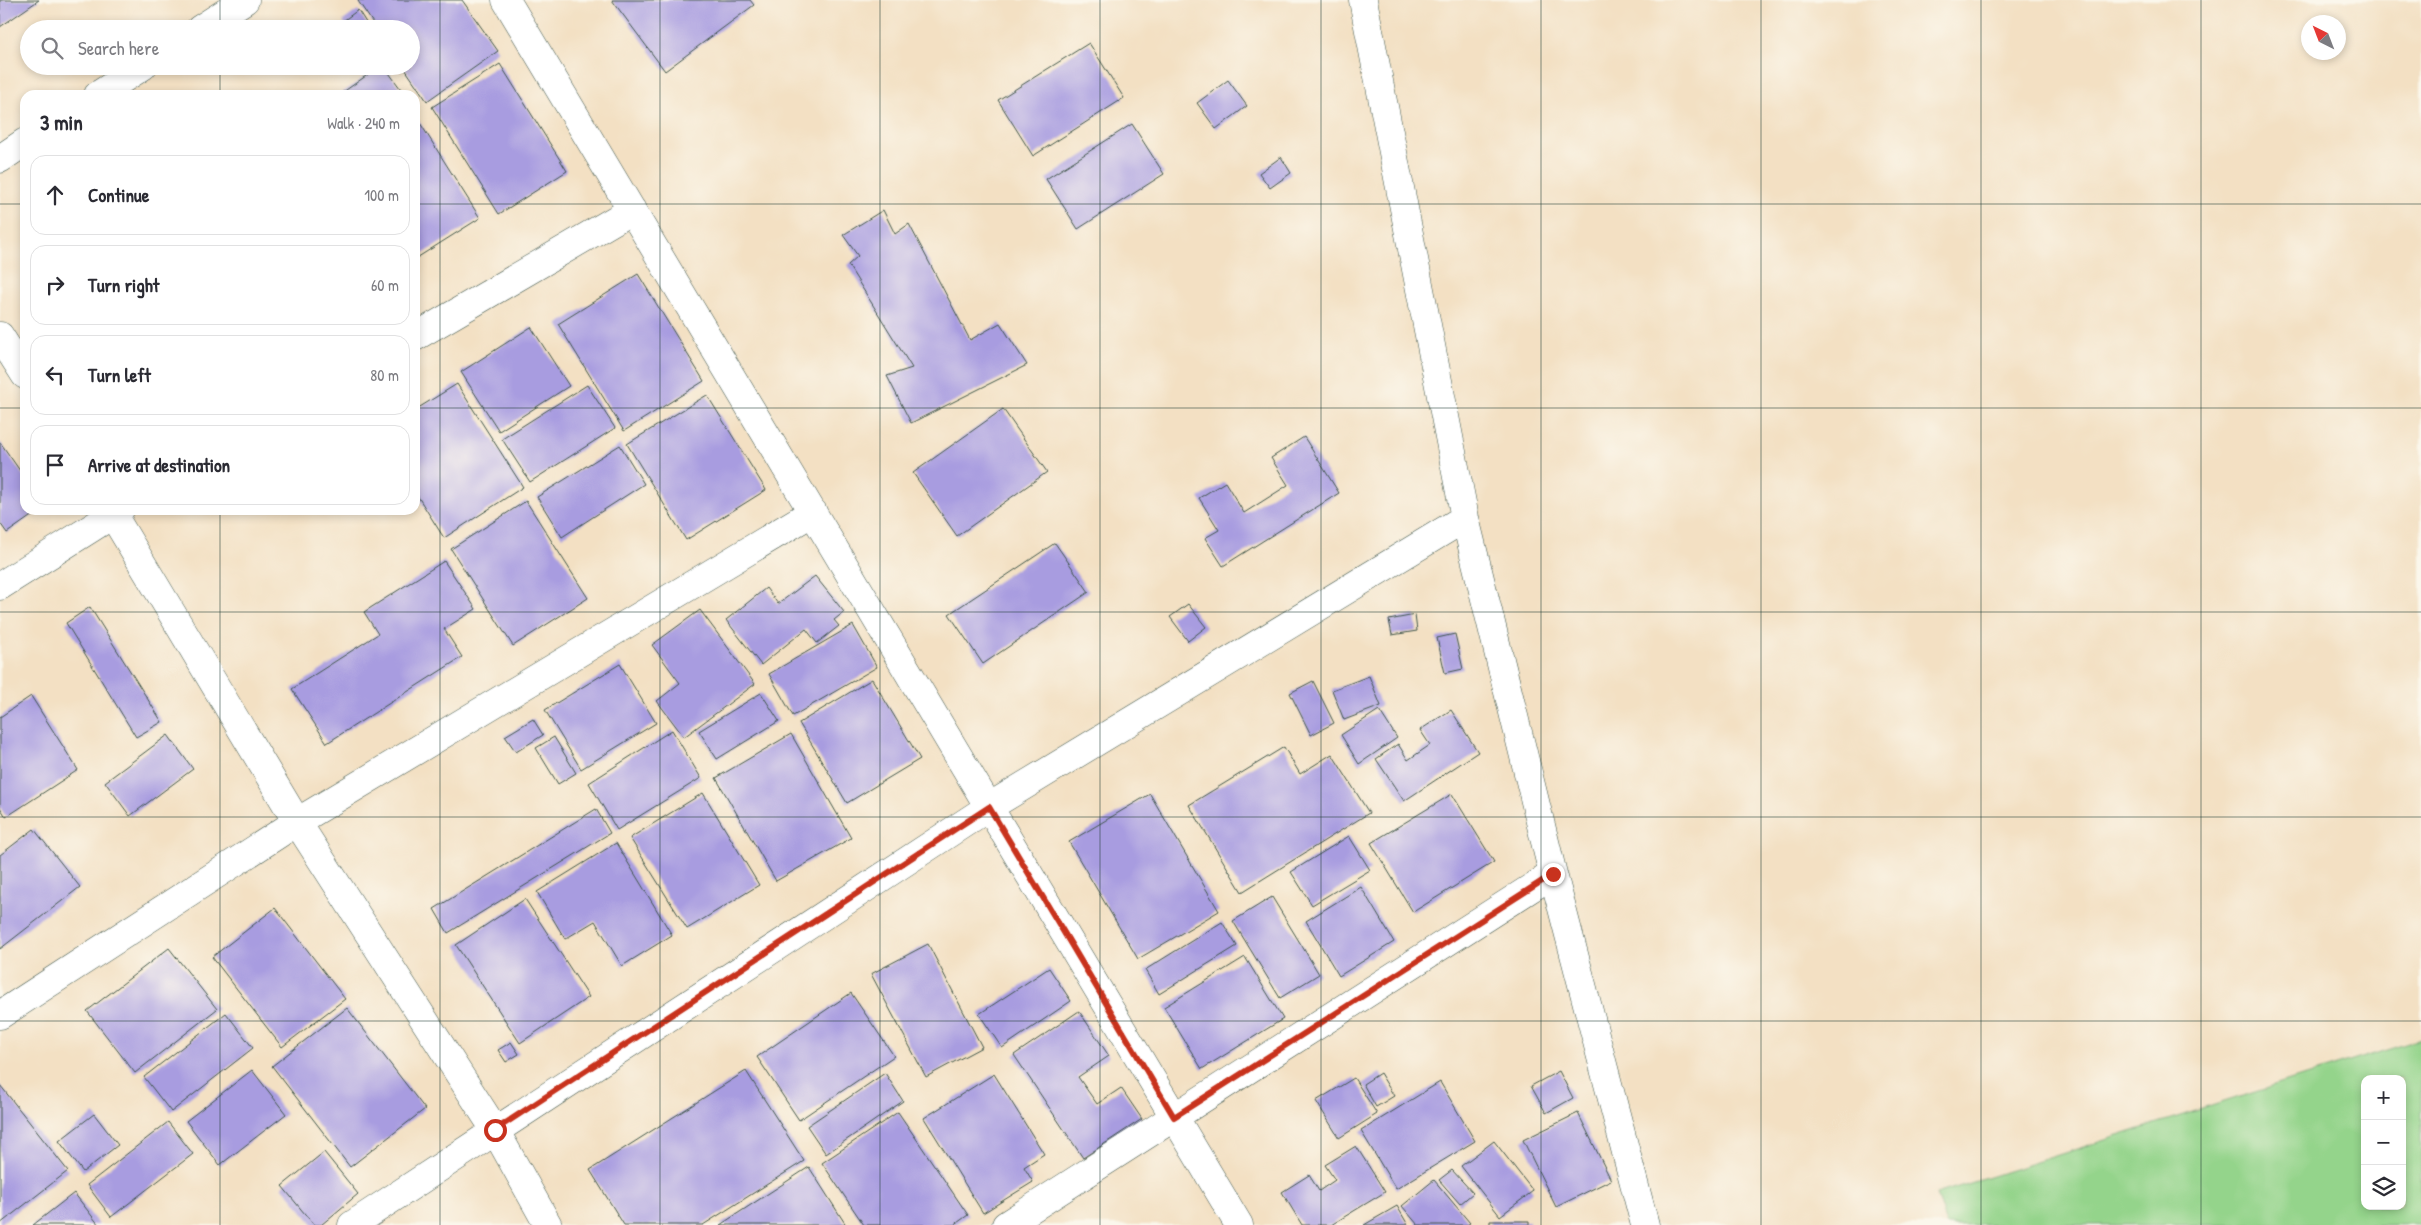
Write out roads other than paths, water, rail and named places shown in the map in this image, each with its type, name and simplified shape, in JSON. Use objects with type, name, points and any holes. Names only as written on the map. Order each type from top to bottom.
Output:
[{"type":"street","points":[[214,20],[245,0]]},
{"type":"street","points":[[506,0],[1239,1225]]},
{"type":"street","points":[[1363,0],[1465,518],[1553,874],[1644,1225]]},
{"type":"street","points":[[106,90],[129,75]]},
{"type":"street","points":[[0,159],[20,145]]},
{"type":"street","points":[[420,334],[632,210]]},
{"type":"street","points":[[0,336],[20,368]]},
{"type":"street","points":[[0,1015],[297,822],[813,512]]},
{"type":"street","points":[[0,586],[108,515]]},
{"type":"street","points":[[116,515],[297,822],[495,1130],[548,1225]]},
{"type":"street","points":[[352,1225],[989,807],[1465,518]]},
{"type":"street","points":[[1006,1225],[1553,874]]}]
